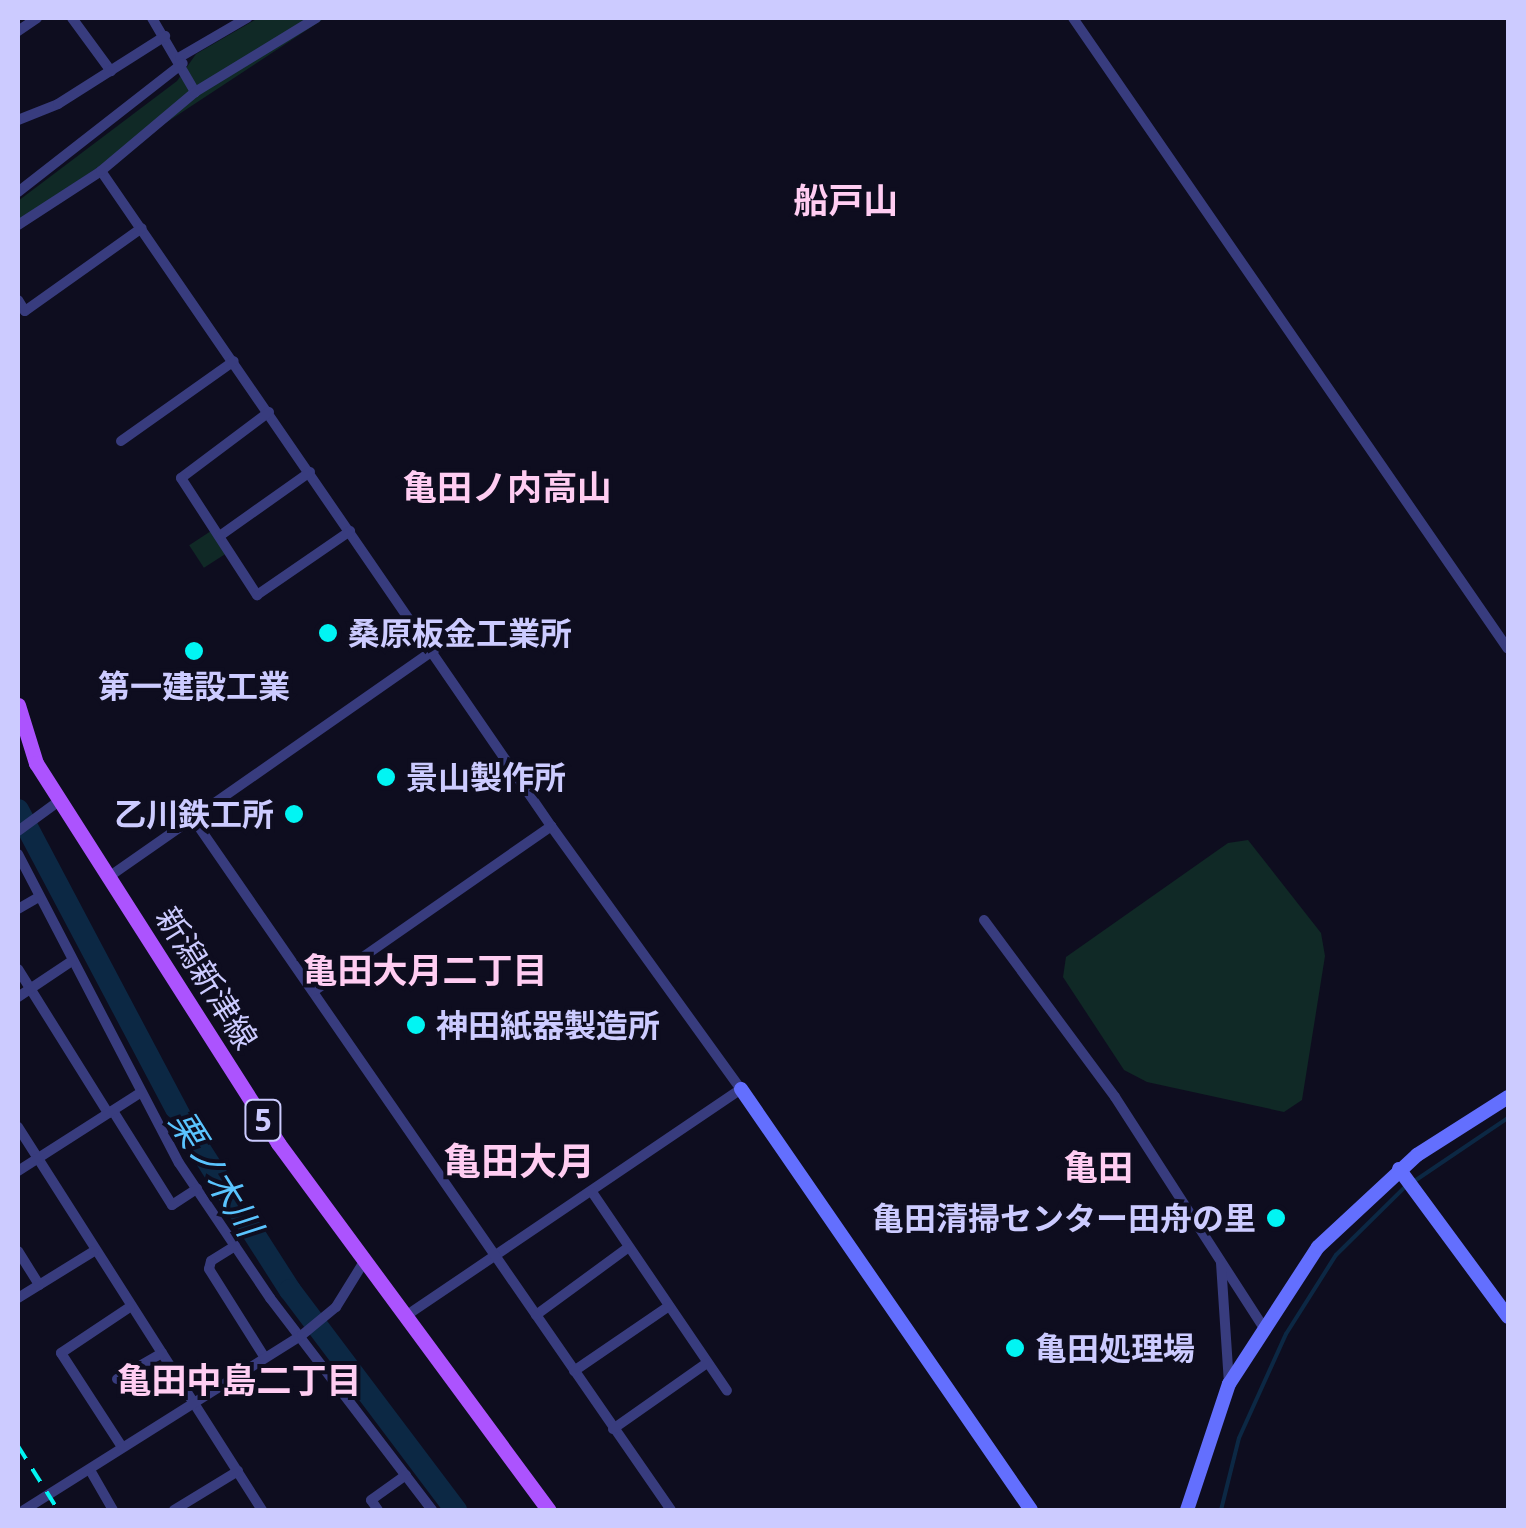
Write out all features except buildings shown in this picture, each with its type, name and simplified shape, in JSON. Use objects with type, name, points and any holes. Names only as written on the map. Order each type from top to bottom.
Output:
[{"type":"main road","name":"新潟新津線","points":[[18,705],[36,763],[278,1143],[550,1510]]},
{"type":"street","points":[[18,31],[37,18]]},
{"type":"street","points":[[72,18],[111,72]]},
{"type":"street","points":[[153,18],[182,60],[195,92]]},
{"type":"street","points":[[18,192],[182,60],[247,18]]},
{"type":"street","points":[[18,225],[102,171],[195,92],[316,18]]},
{"type":"street","points":[[1073,18],[1508,649]]},
{"type":"street","points":[[18,120],[111,72],[165,36]]},
{"type":"street","points":[[102,171],[435,648],[551,826],[742,1090],[1031,1510]]},
{"type":"street","points":[[18,300],[25,311],[142,228]]},
{"type":"street","points":[[121,440],[234,362]]},
{"type":"street","points":[[268,412],[181,478],[257,595],[350,531]]},
{"type":"street","points":[[221,536],[310,472]]},
{"type":"street","points":[[110,876],[435,648]]},
{"type":"street","points":[[18,831],[59,801]]},
{"type":"street","points":[[192,817],[671,1510]]},
{"type":"street","points":[[314,991],[551,826]]},
{"type":"street","points":[[18,854],[140,1093],[197,1189],[235,1246],[432,1510]]},
{"type":"street","points":[[18,909],[38,897]]},
{"type":"street","points":[[984,920],[1115,1097],[1262,1326]]},
{"type":"street","points":[[18,997],[72,962]]},
{"type":"street","points":[[18,969],[172,1205],[197,1189]]},
{"type":"street","points":[[407,1315],[742,1090]]},
{"type":"street","points":[[18,1171],[140,1093]]},
{"type":"street","points":[[1187,1510],[1229,1384],[1262,1326],[1318,1247],[1401,1172],[1508,1096]]},
{"type":"street","points":[[18,1128],[262,1510]]},
{"type":"street","points":[[1401,1172],[1508,1317]]},
{"type":"street","points":[[592,1192],[727,1391]]},
{"type":"street","points":[[235,1246],[210,1260],[209,1269],[266,1358]]},
{"type":"street","points":[[536,1316],[629,1247]]},
{"type":"street","points":[[18,1251],[39,1285]]},
{"type":"street","points":[[18,1298],[94,1252]]},
{"type":"street","points":[[24,1510],[302,1335],[336,1307],[365,1260]]},
{"type":"street","points":[[1220,1262],[1229,1384]]},
{"type":"street","points":[[574,1371],[669,1306]]},
{"type":"street","points":[[122,1447],[61,1353],[130,1307]]},
{"type":"street","points":[[117,1379],[162,1353]]},
{"type":"street","points":[[613,1429],[708,1363]]},
{"type":"street","points":[[90,1470],[113,1510]]},
{"type":"street","points":[[174,1510],[238,1472]]},
{"type":"street","points":[[378,1510],[371,1500],[406,1475]]},
{"type":"green space","points":[[258,18],[325,18],[18,220],[18,201],[177,81],[196,54]]},
{"type":"green space","points":[[211,531],[226,554],[204,568],[189,545]]},
{"type":"green space","points":[[1248,840],[1321,933],[1325,956],[1302,1100],[1284,1112],[1147,1082],[1124,1070],[1063,977],[1066,957],[1228,843]]},
{"type":"waterway","name":"栗ノ木川","points":[[18,810],[185,1126],[290,1290],[456,1510]]},
{"type":"waterway","points":[[1413,1182],[1508,1118]]},
{"type":"waterway","points":[[1221,1510],[1239,1438],[1286,1334],[1336,1255],[1405,1187]]},
{"type":"railway","points":[[18,1446],[58,1510]]},
{"type":"place","name":"桑原板金工業所","points":[[328,633]]},
{"type":"place","name":"第一建設工業","points":[[194,651]]},
{"type":"place","name":"景山製作所","points":[[386,777]]},
{"type":"place","name":"乙川鉄工所","points":[[294,814]]},
{"type":"place","name":"神田紙器製造所","points":[[416,1025]]},
{"type":"place","name":"亀田清掃センター田舟の里","points":[[1276,1218]]},
{"type":"place","name":"亀田処理場","points":[[1015,1348]]},
{"type":"district","name":"船戸山","points":[[846,200]]},
{"type":"district","name":"亀田ノ内高山","points":[[507,487]]},
{"type":"district","name":"亀田大月二丁目","points":[[425,970]]},
{"type":"district","name":"亀田大月","points":[[519,1161]]},
{"type":"district","name":"亀田","points":[[1098,1167]]},
{"type":"district","name":"亀田中島二丁目","points":[[239,1380]]}]
